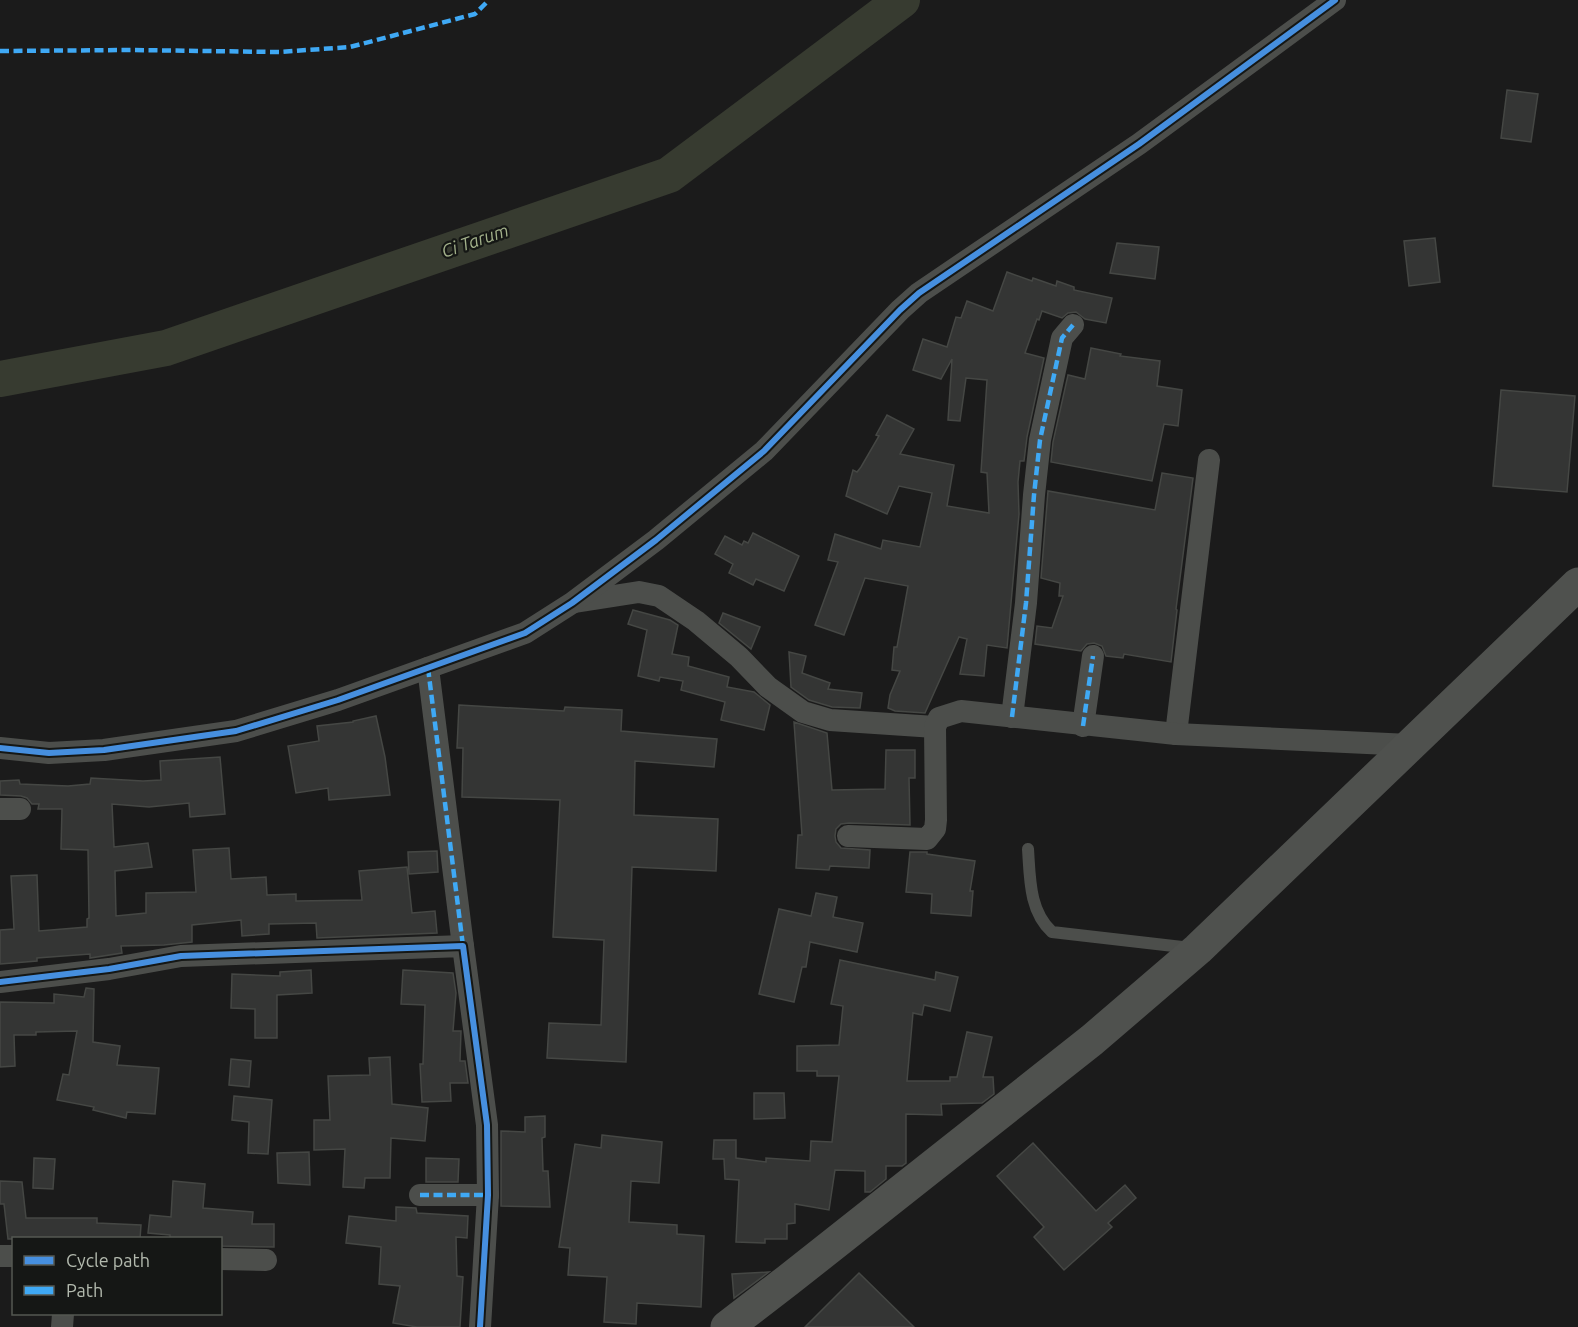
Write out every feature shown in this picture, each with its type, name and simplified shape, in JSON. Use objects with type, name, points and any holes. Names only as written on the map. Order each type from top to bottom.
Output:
[{"type":"main road","points":[[727,1327],[1092,1040],[1198,949],[1578,585]]},
{"type":"street","points":[[0,748],[49,753],[104,750],[236,731],[338,700],[525,633],[572,603],[656,540],[764,451],[919,293],[1138,144],[1335,0]]},
{"type":"street","points":[[1012,717],[1026,603],[1040,440],[1062,338],[1073,325]]},
{"type":"street","points":[[1176,734],[1209,460]]},
{"type":"street","points":[[572,603],[639,592],[659,596],[696,621],[739,657],[768,687],[803,712],[830,720],[934,727]]},
{"type":"street","points":[[1083,726],[1093,656]]},
{"type":"street","points":[[428,668],[488,1125],[488,1195],[480,1327]]},
{"type":"street","points":[[848,836],[927,839],[932,835],[936,820],[934,727],[939,718],[961,711],[1083,726],[1176,734],[1410,745]]},
{"type":"street","points":[[0,982],[109,969],[181,956],[463,946]]},
{"type":"street","points":[[420,1195],[488,1195]]},
{"type":"street","points":[[222,1259],[266,1260]]},
{"type":"lane","points":[[1028,849],[1031,893],[1042,923],[1052,932],[1198,949]]},
{"type":"building","points":[[1507,90],[1538,94],[1531,142],[1501,138]]},
{"type":"building","points":[[1435,238],[1440,282],[1409,286],[1404,241]]},
{"type":"building","points":[[1117,243],[1159,247],[1155,279],[1110,273]]},
{"type":"building","points":[[1007,272],[1056,286],[1057,281],[1074,287],[1074,290],[1112,298],[1106,323],[1085,319],[1076,312],[1068,313],[1062,318],[1042,311],[1025,353],[1044,358],[1024,461],[1020,461],[1019,514],[1007,648],[987,645],[984,676],[960,674],[967,639],[959,637],[925,713],[895,711],[888,708],[890,695],[900,671],[892,670],[894,647],[897,647],[908,586],[865,578],[844,635],[815,625],[838,562],[828,560],[835,534],[881,549],[883,540],[920,547],[932,493],[899,486],[887,514],[846,496],[853,470],[857,472],[861,467],[879,436],[876,435],[887,415],[914,429],[900,454],[954,465],[947,506],[989,513],[987,473],[981,472],[987,380],[966,378],[960,421],[948,420],[952,359],[941,379],[913,370],[923,339],[947,347],[956,317],[961,318],[967,301],[993,311]]},
{"type":"building","points":[[1091,348],[1121,354],[1120,356],[1160,361],[1157,386],[1182,390],[1178,426],[1164,424],[1152,481],[1051,462],[1053,442],[1068,375],[1085,379]]},
{"type":"building","points":[[1501,390],[1575,396],[1567,492],[1493,486]]},
{"type":"building","points":[[1162,473],[1193,478],[1171,662],[1124,654],[1123,658],[1106,656],[1102,646],[1094,643],[1087,644],[1081,651],[1035,644],[1037,626],[1052,628],[1063,596],[1059,596],[1060,583],[1041,578],[1048,491],[1155,510]]},
{"type":"building","points":[[753,533],[799,556],[784,591],[756,579],[753,585],[729,573],[733,564],[715,554],[725,536],[742,545],[744,541],[748,543]]},
{"type":"building","points":[[633,610],[670,620],[678,625],[672,654],[689,657],[688,666],[729,677],[727,687],[754,692],[770,705],[764,730],[721,720],[725,702],[681,690],[683,681],[660,677],[659,681],[638,676],[647,630],[628,624]]},
{"type":"building","points":[[723,613],[760,627],[751,649],[719,623]]},
{"type":"building","points":[[789,652],[806,656],[802,673],[830,683],[828,689],[862,693],[860,708],[832,707],[809,700],[791,687]]},
{"type":"building","points":[[459,705],[564,711],[565,707],[622,710],[621,731],[717,739],[714,767],[635,761],[634,815],[718,819],[716,871],[632,867],[626,1062],[547,1058],[549,1023],[601,1025],[604,940],[553,937],[560,800],[462,797],[463,748],[457,748]]},
{"type":"building","points":[[376,716],[390,795],[329,800],[328,788],[296,793],[288,746],[319,741],[317,726],[353,722]]},
{"type":"building","points":[[794,722],[827,733],[832,790],[885,789],[886,750],[915,750],[915,778],[909,778],[910,825],[849,823],[841,824],[836,829],[836,842],[841,848],[870,850],[869,868],[830,866],[829,870],[796,868],[798,835],[802,835]]},
{"type":"building","points":[[220,757],[225,814],[190,817],[189,803],[149,807],[112,804],[114,847],[148,843],[152,867],[115,871],[116,916],[146,913],[146,893],[196,892],[193,850],[229,848],[231,879],[266,877],[267,895],[296,894],[296,901],[362,900],[359,871],[407,867],[412,913],[435,911],[437,933],[317,938],[316,923],[269,924],[269,934],[242,936],[241,920],[192,925],[192,942],[121,946],[122,953],[90,958],[90,954],[37,958],[37,961],[0,964],[0,930],[14,929],[11,876],[37,875],[39,931],[87,927],[89,918],[88,850],[61,849],[62,809],[38,809],[39,804],[32,804],[27,798],[0,795],[0,781],[19,780],[20,784],[68,786],[90,784],[91,778],[161,780],[160,761]]},
{"type":"building","points":[[437,851],[438,872],[409,874],[408,852]]},
{"type":"building","points":[[910,852],[927,852],[927,854],[975,861],[970,891],[973,891],[971,916],[931,913],[932,894],[906,892]]},
{"type":"building","points":[[816,893],[837,897],[833,917],[863,923],[857,952],[810,942],[806,967],[802,967],[794,1002],[759,994],[779,909],[811,916]]},
{"type":"building","points":[[840,960],[935,980],[936,972],[958,977],[950,1011],[924,1005],[922,1015],[913,1013],[907,1081],[950,1081],[950,1077],[957,1077],[967,1032],[992,1037],[983,1077],[993,1077],[994,1094],[982,1103],[941,1104],[942,1115],[906,1114],[906,1163],[902,1166],[886,1166],[886,1179],[870,1192],[865,1192],[865,1171],[835,1170],[829,1210],[795,1204],[795,1223],[787,1224],[787,1239],[765,1239],[765,1243],[736,1242],[739,1180],[725,1179],[724,1159],[713,1159],[714,1140],[736,1140],[736,1158],[766,1162],[766,1158],[810,1161],[811,1141],[832,1142],[839,1076],[817,1076],[817,1071],[797,1071],[797,1046],[839,1045],[843,1006],[831,1004]]},
{"type":"building","points":[[311,970],[312,993],[277,995],[277,1038],[255,1038],[255,1009],[231,1008],[232,974],[280,976],[280,972]]},
{"type":"building","points":[[403,970],[453,973],[456,993],[453,1031],[461,1031],[460,1061],[465,1061],[468,1083],[450,1083],[451,1101],[422,1102],[420,1064],[423,1064],[425,1005],[401,1004]]},
{"type":"building","points":[[86,988],[94,989],[93,1042],[120,1046],[117,1065],[159,1068],[155,1114],[127,1112],[126,1118],[93,1110],[94,1107],[57,1100],[63,1074],[69,1075],[77,1031],[14,1035],[15,1066],[0,1067],[0,1002],[54,1003],[54,994],[84,997]]},
{"type":"building","points":[[390,1057],[392,1104],[428,1108],[425,1141],[391,1138],[390,1178],[365,1178],[364,1188],[343,1187],[345,1149],[314,1150],[314,1120],[330,1120],[328,1076],[370,1075],[369,1058]]},
{"type":"building","points":[[231,1059],[251,1061],[249,1087],[229,1085]]},
{"type":"building","points":[[754,1093],[784,1093],[785,1118],[754,1119]]},
{"type":"building","points":[[234,1096],[272,1100],[268,1154],[248,1153],[249,1122],[232,1120]]},
{"type":"building","points":[[545,1116],[545,1137],[542,1138],[543,1171],[548,1171],[550,1207],[501,1206],[501,1131],[525,1132],[525,1117]]},
{"type":"building","points":[[602,1135],[662,1142],[659,1183],[631,1181],[629,1222],[677,1225],[677,1234],[704,1236],[701,1307],[637,1303],[636,1324],[604,1322],[607,1277],[568,1275],[570,1248],[559,1247],[575,1144],[601,1148]]},
{"type":"building","points":[[1033,1143],[1096,1211],[1125,1185],[1136,1198],[1108,1223],[1112,1227],[1064,1270],[1034,1237],[1044,1227],[997,1176]]},
{"type":"building","points":[[309,1152],[310,1185],[278,1183],[277,1153]]},
{"type":"building","points":[[34,1158],[55,1159],[53,1189],[33,1188]]},
{"type":"building","points":[[426,1158],[459,1159],[458,1182],[426,1182]]},
{"type":"building","points":[[0,1181],[22,1182],[26,1218],[97,1218],[97,1223],[141,1225],[140,1237],[12,1237],[8,1239],[4,1204],[0,1204]]},
{"type":"building","points":[[173,1181],[205,1184],[203,1208],[253,1212],[252,1224],[274,1224],[274,1247],[222,1246],[222,1237],[170,1237],[170,1235],[148,1233],[150,1215],[171,1217]]},
{"type":"building","points":[[396,1207],[416,1208],[417,1213],[468,1216],[467,1238],[456,1237],[457,1276],[463,1277],[460,1327],[417,1327],[393,1323],[400,1286],[379,1284],[381,1247],[346,1243],[349,1216],[396,1221]]},
{"type":"building","points":[[769,1272],[734,1298],[732,1274]]},
{"type":"building","points":[[859,1273],[914,1327],[805,1327]]},
{"type":"waterway","name":"Ci Tarum","points":[[0,379],[166,348],[669,175],[902,0]]},
{"type":"marked path","points":[[0,51],[279,52],[350,47],[475,14],[489,0]]},
{"type":"marked path","points":[[1012,717],[1026,603],[1040,440],[1062,338],[1073,325]]},
{"type":"marked path","points":[[1083,726],[1093,656]]},
{"type":"marked path","points":[[428,668],[463,946]]},
{"type":"marked path","points":[[420,1195],[488,1195]]},
{"type":"cycle path","points":[[0,748],[49,753],[104,750],[236,731],[338,700],[525,633],[572,603],[656,540],[764,451],[919,293],[1139,144],[1335,0]]},
{"type":"cycle path","points":[[0,982],[109,969],[181,956],[463,946],[487,1125],[488,1195],[480,1327]]}]
